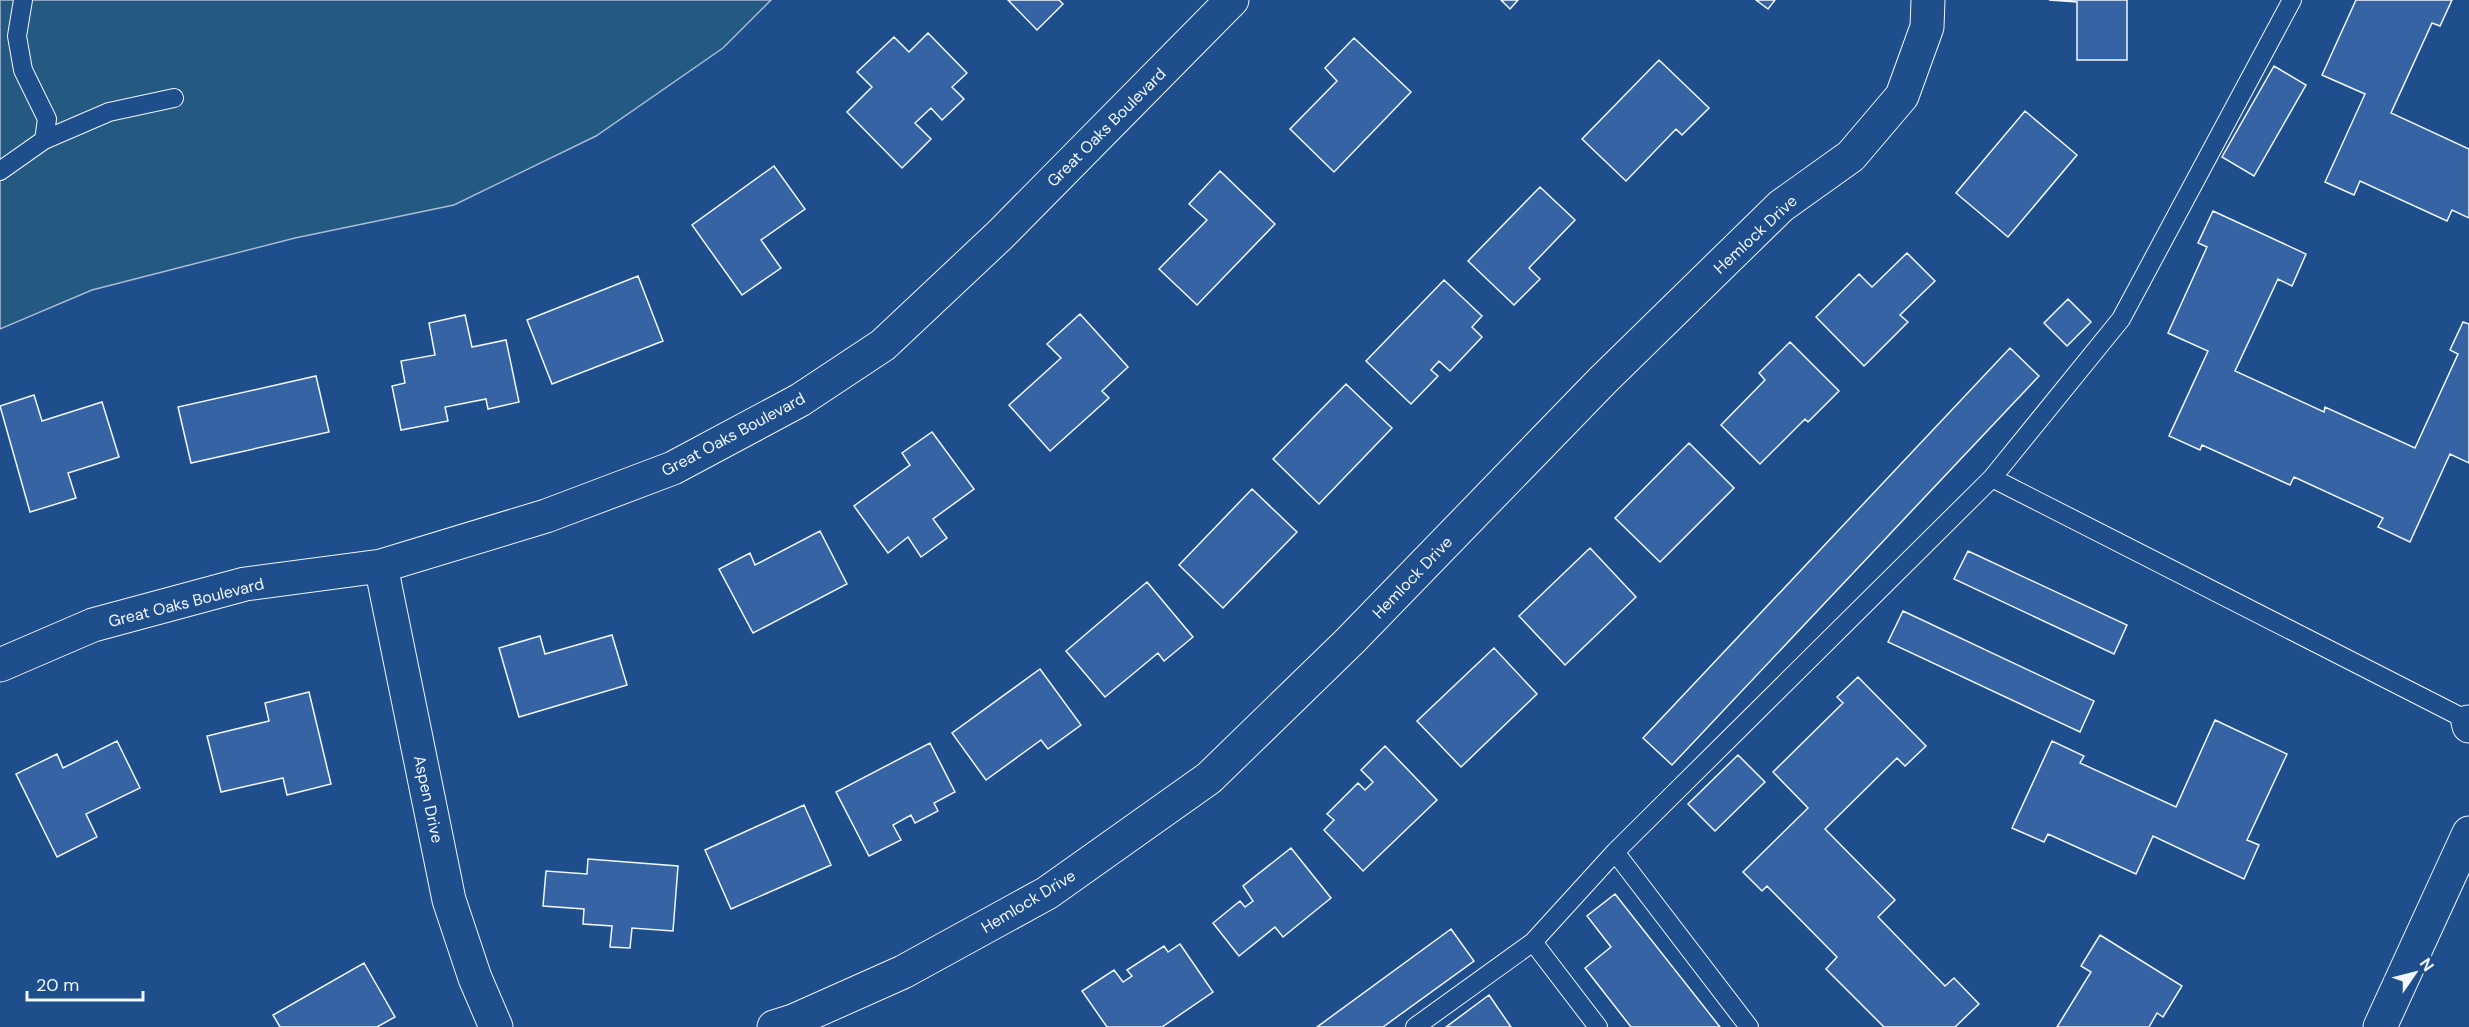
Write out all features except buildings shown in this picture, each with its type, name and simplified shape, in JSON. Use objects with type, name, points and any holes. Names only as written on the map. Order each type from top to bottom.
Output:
[{"type":"street","name":"Great Oaks Boulevard","points":[[0,665],[93,625],[246,584],[381,566],[546,516],[673,468],[800,400],[883,345],[1000,235],[1232,0]]},
{"type":"street","name":"Hemlock Drive","points":[[774,1027],[793,1022],[903,972],[1047,893],[1209,778],[1350,641],[1603,380],[1773,214],[1851,156],[1902,96],[1927,27],[1928,0]]},
{"type":"street","name":"Aspen Drive","points":[[381,566],[449,900],[475,978],[496,1027]]},
{"type":"street","points":[[2380,1027],[2469,833]]},
{"type":"lane","points":[[1415,1027],[1533,942],[1615,852],[1992,478],[2121,319],[2292,0]]},
{"type":"lane","points":[[22,7],[17,36],[22,70],[47,119],[44,140]]},
{"type":"lane","points":[[0,171],[44,140],[109,112],[174,98]]},
{"type":"lane","points":[[1992,478],[2469,723]]},
{"type":"lane","points":[[1615,852],[1749,1027]]},
{"type":"lane","points":[[1533,942],[1598,1027]]},
{"type":"shaded area","points":[[0,0],[771,0],[723,48],[596,136],[454,205],[295,238],[92,290],[0,329]]}]
